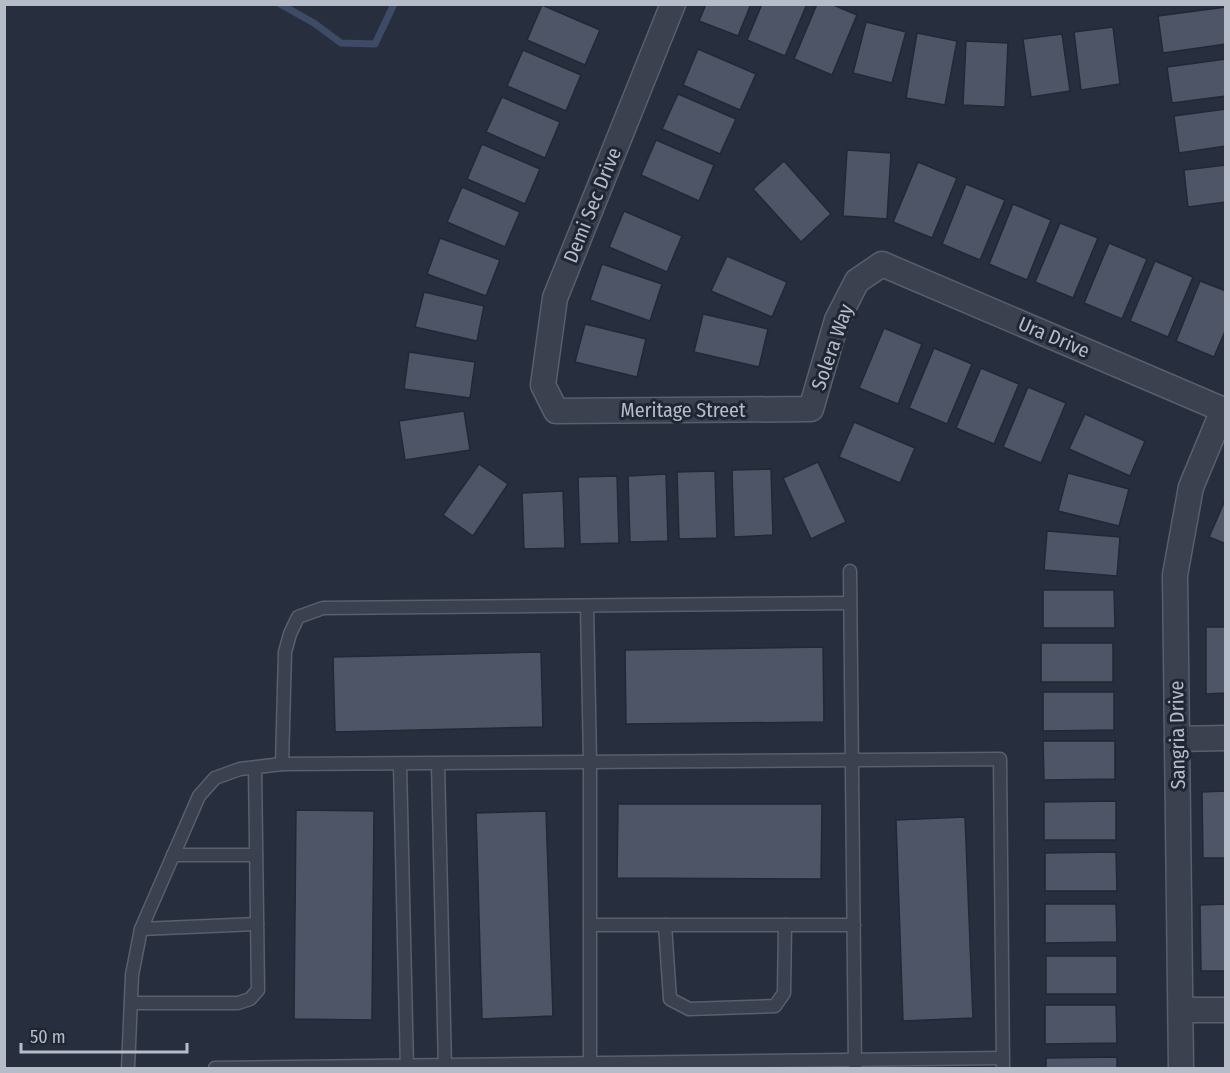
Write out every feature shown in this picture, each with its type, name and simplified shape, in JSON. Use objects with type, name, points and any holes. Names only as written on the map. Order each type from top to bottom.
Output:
[{"type":"street","name":"Demi Sec Drive","points":[[556,411],[543,385],[555,298],[673,4]]},
{"type":"street","name":"Solera Way","points":[[811,409],[837,320],[857,281],[882,264]]},
{"type":"street","name":"Ura Drive","points":[[882,264],[1224,410]]},
{"type":"street","name":"Meritage Street","points":[[556,411],[811,409]]},
{"type":"street","name":"Sangria Drive","points":[[1182,1068],[1175,574],[1191,487],[1224,410]]},
{"type":"street","points":[[1177,739],[1226,738]]},
{"type":"street","points":[[1181,1010],[1226,1010]]},
{"type":"lane","points":[[850,571],[855,1064]]},
{"type":"lane","points":[[282,764],[285,652],[298,616],[323,608],[850,603]]},
{"type":"lane","points":[[587,606],[590,762],[590,1066]]},
{"type":"lane","points":[[128,1068],[132,975],[141,929],[199,796],[215,778],[240,769],[282,764],[400,765],[1000,759],[1002,1063],[215,1068]]},
{"type":"lane","points":[[438,764],[445,1067]]},
{"type":"lane","points":[[400,765],[407,1067]]},
{"type":"lane","points":[[131,1003],[238,1003],[250,999],[258,990],[255,768]]},
{"type":"lane","points":[[173,855],[256,855]]},
{"type":"lane","points":[[141,929],[257,924]]},
{"type":"lane","points":[[590,925],[854,925]]},
{"type":"lane","points":[[665,925],[670,999],[688,1009],[775,1006],[784,993],[785,925]]},
{"type":"building","points":[[706,4],[751,4],[738,36],[699,21]]},
{"type":"building","points":[[762,4],[807,4],[785,56],[747,40]]},
{"type":"building","points":[[817,4],[831,4],[857,15],[832,75],[794,59]]},
{"type":"building","points":[[542,5],[600,30],[585,65],[527,40]]},
{"type":"building","points":[[1226,7],[1226,44],[1163,53],[1158,16]]},
{"type":"building","points":[[866,22],[906,32],[892,83],[853,73]]},
{"type":"building","points":[[1113,27],[1120,84],[1081,90],[1074,32]]},
{"type":"building","points":[[917,33],[957,41],[945,105],[906,98]]},
{"type":"building","points":[[1062,34],[1070,91],[1031,97],[1023,39]]},
{"type":"building","points":[[966,41],[1008,43],[1005,107],[963,105]]},
{"type":"building","points":[[698,49],[756,74],[740,110],[683,85]]},
{"type":"building","points":[[523,50],[581,75],[566,111],[507,86]]},
{"type":"building","points":[[1226,59],[1226,96],[1172,103],[1167,67]]},
{"type":"building","points":[[678,94],[736,119],[720,154],[662,129]]},
{"type":"building","points":[[502,97],[560,122],[545,158],[486,132]]},
{"type":"building","points":[[1226,109],[1226,146],[1179,153],[1174,116]]},
{"type":"building","points":[[656,140],[714,165],[699,201],[641,175]]},
{"type":"building","points":[[482,144],[540,169],[525,204],[467,179]]},
{"type":"building","points":[[847,150],[891,153],[887,219],[843,216]]},
{"type":"building","points":[[784,161],[831,214],[801,242],[753,189]]},
{"type":"building","points":[[918,162],[957,178],[932,238],[893,222]]},
{"type":"building","points":[[1226,165],[1226,202],[1188,207],[1184,170]]},
{"type":"building","points":[[966,184],[1005,200],[980,260],[942,244]]},
{"type":"building","points":[[462,187],[520,212],[505,247],[447,222]]},
{"type":"building","points":[[1013,204],[1051,220],[1027,280],[989,264]]},
{"type":"building","points":[[624,211],[682,236],[667,272],[609,247]]},
{"type":"building","points":[[1060,223],[1098,238],[1073,298],[1035,282]]},
{"type":"building","points":[[440,238],[500,260],[486,296],[427,274]]},
{"type":"building","points":[[1109,243],[1147,259],[1122,319],[1084,303]]},
{"type":"building","points":[[727,256],[787,282],[772,317],[711,291]]},
{"type":"building","points":[[1155,261],[1193,277],[1168,337],[1130,321]]},
{"type":"building","points":[[602,264],[662,284],[650,321],[590,300]]},
{"type":"building","points":[[1200,281],[1226,291],[1226,329],[1214,357],[1176,341]]},
{"type":"building","points":[[424,292],[484,306],[477,341],[415,327]]},
{"type":"building","points":[[703,314],[768,329],[759,367],[694,352]]},
{"type":"building","points":[[585,324],[646,339],[637,377],[575,362]]},
{"type":"building","points":[[884,328],[922,344],[898,404],[859,388]]},
{"type":"building","points":[[934,348],[972,364],[947,424],[909,408]]},
{"type":"building","points":[[409,352],[475,362],[470,398],[404,389]]},
{"type":"building","points":[[981,368],[1019,384],[994,444],[956,428]]},
{"type":"building","points":[[1028,387],[1066,403],[1041,463],[1003,447]]},
{"type":"building","points":[[464,411],[470,450],[405,460],[399,421]]},
{"type":"building","points":[[1085,414],[1145,441],[1130,476],[1069,449]]},
{"type":"building","points":[[854,422],[915,448],[900,483],[839,457]]},
{"type":"building","points":[[818,462],[846,522],[811,539],[783,478]]},
{"type":"building","points":[[479,464],[508,484],[473,536],[443,515]]},
{"type":"building","points":[[771,469],[773,535],[734,537],[732,470]]},
{"type":"building","points":[[715,471],[717,538],[679,539],[677,472]]},
{"type":"building","points":[[1068,473],[1129,489],[1119,526],[1058,511]]},
{"type":"building","points":[[666,474],[668,541],[630,542],[628,476]]},
{"type":"building","points":[[617,476],[619,543],[580,544],[578,477]]},
{"type":"building","points":[[563,491],[565,548],[524,549],[522,493]]},
{"type":"building","points":[[1226,498],[1226,544],[1209,537]]},
{"type":"building","points":[[1047,531],[1120,537],[1117,576],[1044,570]]},
{"type":"building","points":[[1043,590],[1114,590],[1115,628],[1043,628]]},
{"type":"building","points":[[1206,627],[1226,627],[1226,693],[1206,694]]},
{"type":"building","points":[[1041,643],[1113,643],[1113,682],[1041,682]]},
{"type":"building","points":[[823,647],[824,722],[626,724],[625,650]]},
{"type":"building","points":[[541,652],[543,727],[335,732],[333,657]]},
{"type":"building","points":[[1043,692],[1114,692],[1114,730],[1043,731]]},
{"type":"building","points":[[1043,741],[1115,741],[1115,779],[1044,780]]},
{"type":"building","points":[[1226,791],[1226,858],[1203,858],[1202,792]]},
{"type":"building","points":[[1116,801],[1116,840],[1044,840],[1044,802]]},
{"type":"building","points":[[618,804],[822,804],[821,879],[617,878]]},
{"type":"building","points":[[296,810],[374,811],[372,1020],[294,1019]]},
{"type":"building","points":[[546,811],[553,1016],[482,1019],[476,813]]},
{"type":"building","points":[[965,817],[973,1018],[903,1021],[896,820]]},
{"type":"building","points":[[1116,852],[1117,891],[1045,891],[1045,853]]},
{"type":"building","points":[[1045,904],[1116,904],[1117,942],[1045,943]]},
{"type":"building","points":[[1226,904],[1226,971],[1201,971],[1200,905]]},
{"type":"building","points":[[1046,956],[1117,956],[1117,994],[1046,994]]},
{"type":"building","points":[[1045,1005],[1116,1005],[1117,1043],[1045,1044]]},
{"type":"building","points":[[1117,1057],[1117,1068],[1046,1068],[1046,1058]]},
{"type":"waterway","points":[[280,4],[314,23],[341,43],[375,44],[394,4]]}]
